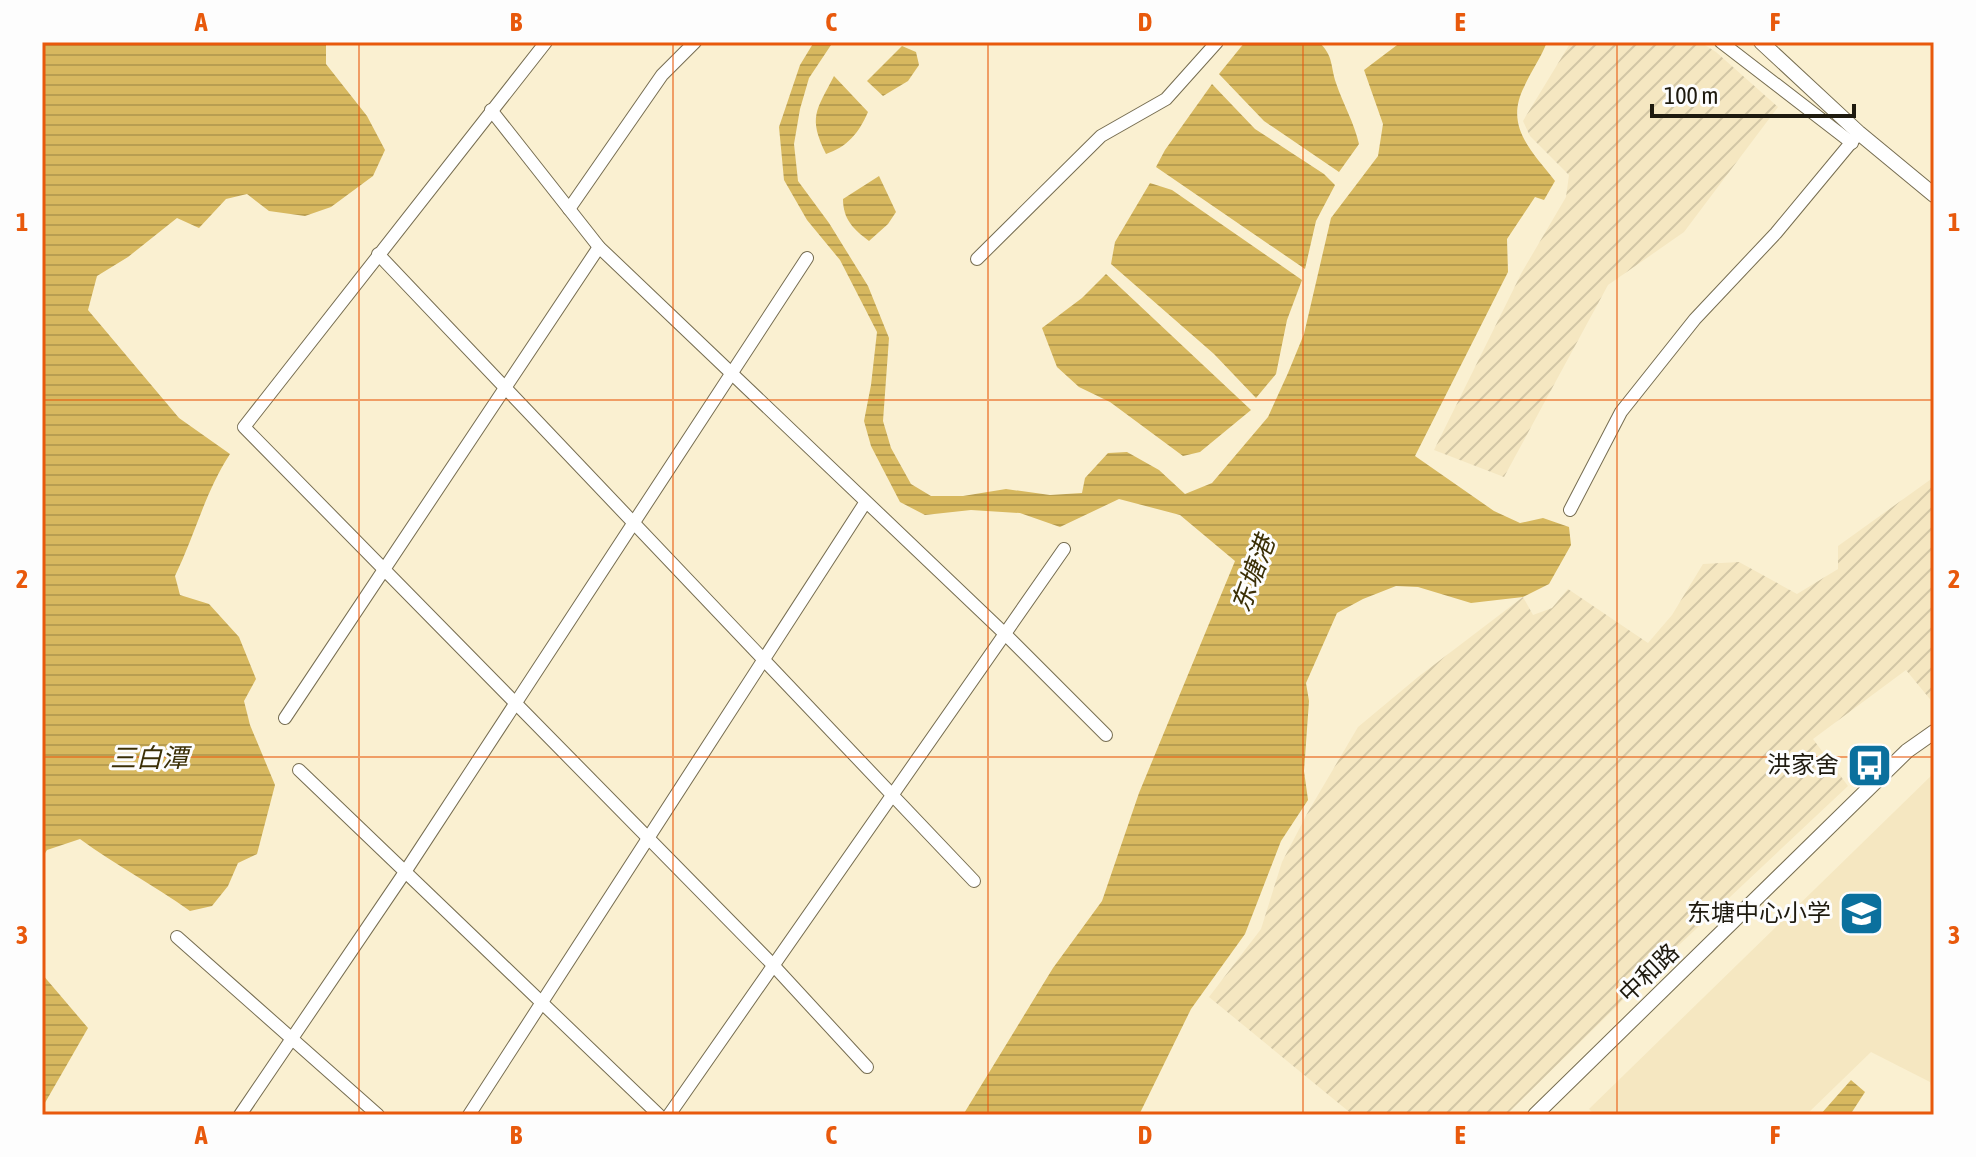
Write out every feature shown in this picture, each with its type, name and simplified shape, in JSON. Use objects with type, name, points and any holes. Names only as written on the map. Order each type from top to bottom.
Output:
[{"type":"street","points":[[546,42],[244,427],[773,965],[867,1067]]},
{"type":"street","points":[[569,209],[662,75],[695,42]]},
{"type":"street","points":[[977,259],[1101,136],[1166,99],[1217,42]]},
{"type":"street","points":[[1721,42],[1934,195]]},
{"type":"street","points":[[1761,42],[1856,138]]},
{"type":"street","points":[[491,110],[599,247],[1005,634],[1106,735]]},
{"type":"street","points":[[1570,510],[1621,412],[1695,319],[1776,233],[1856,138]]},
{"type":"street","points":[[285,718],[599,247]]},
{"type":"street","points":[[378,254],[974,881]]},
{"type":"street","points":[[240,1115],[405,872],[807,258]]},
{"type":"street","points":[[469,1115],[865,503]]},
{"type":"street","points":[[669,1115],[1064,549]]},
{"type":"street","name":"中和路","points":[[1535,1115],[1907,751],[1934,732]]},
{"type":"street","points":[[299,770],[659,1115]]},
{"type":"street","points":[[177,937],[378,1115]]},
{"type":"shaded area","points":[[1571,42],[1700,42],[1716,52],[1778,107],[1684,232],[1608,285],[1504,477],[1434,450],[1522,272],[1566,197],[1569,175],[1530,136],[1523,121]]},
{"type":"shaded area","points":[[1934,477],[1934,704],[1906,670],[1813,739],[1848,786],[1680,944],[1506,1115],[1353,1115],[1209,997],[1261,929],[1282,862],[1358,727],[1523,597],[1533,615],[1552,608],[1568,589],[1648,643],[1672,615],[1703,564],[1739,562],[1797,594],[1838,569],[1838,546]]},
{"type":"shaded area","name":"东塘中心小学","points":[[1934,773],[1934,1100],[1930,1082],[1871,1052],[1806,1115],[1595,1115],[1589,1109]]},
{"type":"water","name":"三白潭","points":[[42,42],[326,42],[326,64],[367,116],[385,150],[373,176],[331,207],[305,216],[269,211],[247,194],[226,199],[199,228],[177,218],[128,257],[97,276],[88,310],[179,418],[230,454],[214,483],[175,576],[180,595],[209,604],[239,637],[256,679],[244,701],[250,725],[275,785],[257,854],[238,863],[228,886],[212,906],[190,911],[80,839],[47,850],[42,858]]},
{"type":"water","name":"东塘港","points":[[814,42],[833,42],[809,78],[800,109],[794,144],[798,181],[829,223],[868,286],[889,338],[883,421],[891,448],[911,484],[931,496],[963,496],[1006,489],[1050,495],[1082,493],[1085,478],[1108,453],[1127,452],[1159,470],[1185,494],[1212,483],[1268,417],[1304,334],[1331,218],[1378,156],[1383,124],[1364,70],[1401,42],[1547,42],[1524,87],[1517,114],[1523,138],[1555,181],[1544,200],[1535,197],[1507,239],[1508,272],[1415,456],[1494,511],[1520,523],[1543,518],[1569,527],[1571,545],[1549,584],[1523,597],[1471,603],[1418,587],[1396,586],[1337,613],[1306,683],[1309,701],[1304,771],[1308,800],[1281,841],[1245,934],[1191,1009],[1139,1115],[963,1115],[1053,968],[1102,901],[1139,793],[1235,561],[1180,515],[1119,499],[1060,527],[1020,513],[971,510],[925,515],[900,502],[871,446],[864,421],[877,332],[840,260],[807,220],[784,180],[779,127],[800,65]]},
{"type":"water","points":[[1245,42],[1319,42],[1324,47],[1359,144],[1339,172],[1264,121],[1219,74]]},
{"type":"water","points":[[902,46],[916,52],[919,65],[908,81],[883,96],[867,81]]},
{"type":"water","points":[[834,76],[868,112],[852,138],[826,154],[817,131],[816,114]]},
{"type":"water","points":[[1212,84],[1255,129],[1324,174],[1335,185],[1316,221],[1305,269],[1156,167]]},
{"type":"water","points":[[879,176],[896,212],[869,241],[850,223],[843,199]]},
{"type":"water","points":[[1150,183],[1172,190],[1302,280],[1287,320],[1276,374],[1256,398],[1214,354],[1111,264],[1115,242]]},
{"type":"water","points":[[1106,274],[1251,410],[1200,452],[1183,456],[1110,402],[1079,387],[1057,367],[1042,328],[1082,298]]},
{"type":"water","points":[[42,974],[88,1028],[42,1108]]},
{"type":"water","points":[[1851,1080],[1865,1092],[1850,1115],[1820,1115]]},
{"type":"place","name":"洪家舍","points":[[1870,765]]},
{"type":"place","name":"东塘中心小学","points":[[1862,913]]}]
